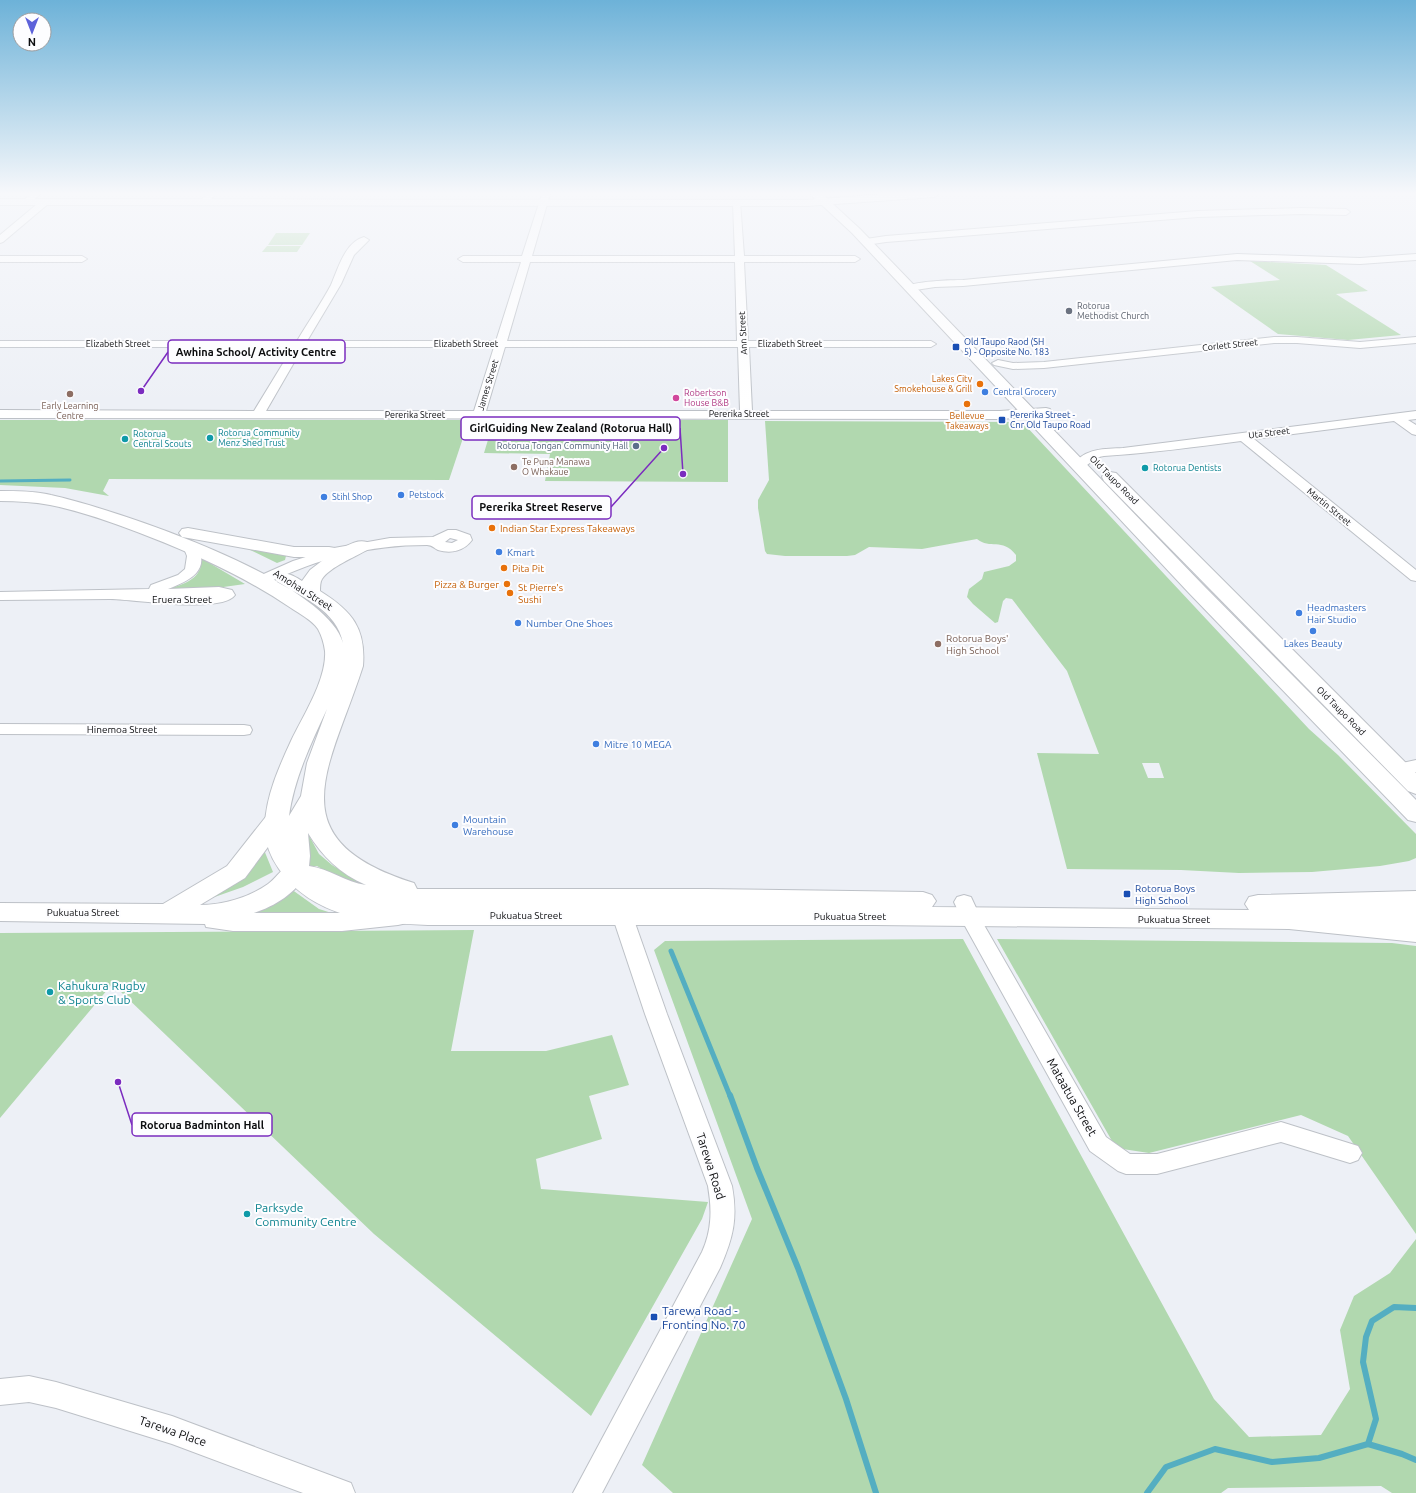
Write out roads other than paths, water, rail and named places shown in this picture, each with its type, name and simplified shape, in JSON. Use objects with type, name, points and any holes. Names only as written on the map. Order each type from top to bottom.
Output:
[{"type":"main road","name":"Old Taupo Road","points":[[891,264],[909,288],[949,330],[1188,555],[1228,596],[1408,768],[1416,786]]},
{"type":"main road","name":"Old Taupo Road","points":[[899,264],[925,288],[1010,375],[1037,413]]},
{"type":"main road","points":[[949,330],[964,329]]},
{"type":"main road","name":"Old Taupo Road","points":[[1087,461],[1196,588],[1416,814]]},
{"type":"main road","name":"Amohau Street","points":[[0,489],[25,490],[81,500],[189,539]]},
{"type":"main road","name":"Amohau Street","points":[[0,496],[48,500],[241,553],[314,614],[330,632],[334,642],[334,667],[306,731],[279,805],[276,820],[277,835],[282,853],[295,873]]},
{"type":"main road","points":[[189,539],[294,552],[329,552]]},
{"type":"main road","points":[[311,593],[313,577],[326,566],[361,546]]},
{"type":"main road","points":[[1188,555],[1184,557],[1185,562],[1204,584],[1196,588]]},
{"type":"main road","name":"Amohau Street","points":[[269,576],[311,593],[331,606],[340,614],[352,633],[355,655],[344,692],[316,771],[311,798],[312,813],[326,845],[353,869],[386,884],[406,889],[466,897]]},
{"type":"main road","points":[[1228,596],[1222,597],[1219,601],[1238,622],[1239,633]]},
{"type":"main road","name":"Old Taupo Road","points":[[1294,690],[1324,710],[1375,760],[1386,767],[1408,768]]},
{"type":"main road","points":[[311,798],[298,823],[296,840],[299,856],[295,873],[318,876],[344,889],[380,896],[424,898],[466,897]]},
{"type":"main road","points":[[167,913],[193,896],[221,882],[236,872],[276,820]]},
{"type":"main road","name":"Pukuatua Street","points":[[167,913],[229,898],[276,875],[295,873]]},
{"type":"main road","name":"Pukuatua Street","points":[[295,873],[310,889],[345,905],[379,913],[406,915],[619,907],[967,910],[1289,920],[1416,916]]},
{"type":"main road","name":"Pukuatua Street","points":[[0,912],[167,913],[192,915],[231,910],[262,899],[283,887],[295,873]]},
{"type":"main road","name":"Pukuatua Street","points":[[466,897],[619,907]]},
{"type":"main road","name":"Pukuatua Street","points":[[967,910],[1416,900]]},
{"type":"main road","points":[[192,915],[233,922],[342,922],[406,915]]},
{"type":"main road","points":[[1289,920],[1416,932]]},
{"type":"street","points":[[258,414],[336,284],[344,264]]},
{"type":"street","name":"James Street","points":[[479,415],[525,264]]},
{"type":"street","name":"Ann Street","points":[[740,264],[746,414]]},
{"type":"street","points":[[909,288],[925,288],[1167,264]]},
{"type":"street","name":"Corlett Street","points":[[998,363],[1013,366],[1044,365],[1274,340],[1297,340],[1360,345],[1416,340]]},
{"type":"street","name":"Elizabeth Street","points":[[0,344],[931,344]]},
{"type":"street","name":"Corlett Street","points":[[1010,375],[1021,370],[1044,365]]},
{"type":"street","name":"Pererika Street","points":[[0,414],[1000,415],[1037,413]]},
{"type":"street","name":"Uta Street","points":[[1087,461],[1123,452],[1416,415]]},
{"type":"street","points":[[1396,417],[1416,431]]},
{"type":"street","name":"Martin Street","points":[[1243,436],[1416,577]]},
{"type":"street","name":"Eruera Street","points":[[136,593],[169,584],[188,574],[192,570],[194,556],[189,539]]},
{"type":"street","points":[[269,576],[293,565],[329,552],[394,542],[438,542]]},
{"type":"street","name":"Eruera Street","points":[[0,596],[114,596],[136,599],[210,600],[224,598],[228,595],[219,591],[136,593],[114,596]]},
{"type":"street","name":"Hinemoa Street","points":[[0,728],[244,730]]},
{"type":"street","name":"Tarewa Road","points":[[587,1493],[711,1260],[719,1242],[724,1219],[723,1200],[720,1186],[656,1014],[619,907]]},
{"type":"street","name":"Mataatua Street","points":[[967,910],[1098,1144],[1126,1164],[1158,1164],[1281,1132],[1350,1153]]},
{"type":"street","name":"Tarewa Place","points":[[0,1392],[29,1389],[92,1406],[172,1430],[341,1493]]},
{"type":"waterway","points":[[0,481],[70,480]]},
{"type":"waterway","points":[[671,951],[730,1096]]},
{"type":"waterway","points":[[730,1095],[757,1168],[798,1268],[846,1399],[876,1493]]},
{"type":"waterway","points":[[1368,1444],[1376,1419],[1363,1362],[1366,1337],[1372,1321],[1394,1307],[1416,1308]]},
{"type":"waterway","points":[[1147,1493],[1166,1467],[1215,1449],[1272,1462],[1319,1458],[1368,1444]]},
{"type":"waterway","points":[[1368,1444],[1402,1454],[1416,1460]]},
{"type":"place","name":"Rotorua Methodist Church","points":[[1069,311]]},
{"type":"place","name":"Old Taupo Raod (SH 5) - Opposite No. 183","points":[[956,347]]},
{"type":"place","name":"Lakes City Smokehouse & Grill","points":[[980,384]]},
{"type":"place","name":"Awhina School/ Activity Centre","points":[[141,391]]},
{"type":"place","name":"Central Grocery","points":[[985,392]]},
{"type":"place","name":"Early Learning Centre","points":[[70,394]]},
{"type":"place","name":"Robertson House B&B","points":[[676,398]]},
{"type":"place","name":"Bellevue Takeaways","points":[[967,404]]},
{"type":"place","name":"Pererika Street - Cnr Old Taupo Road","points":[[1002,420]]},
{"type":"place","name":"Rotorua Community Menz Shed Trust","points":[[210,438]]},
{"type":"place","name":"Rotorua Central Scouts","points":[[125,439]]},
{"type":"place","name":"Rotorua Tongan Community Hall","points":[[636,446]]},
{"type":"place","name":"Pererika Street Reserve","points":[[664,448]]},
{"type":"place","name":"Te Puna Manawa O Whakaue","points":[[514,467]]},
{"type":"place","name":"Rotorua Dentists","points":[[1145,468]]},
{"type":"place","name":"GirlGuiding New Zealand (Rotorua Hall)","points":[[683,474]]},
{"type":"place","name":"Petstock","points":[[401,495]]},
{"type":"place","name":"Stihl Shop","points":[[324,497]]},
{"type":"place","name":"Indian Star Express Takeaways","points":[[492,528]]},
{"type":"place","name":"Kmart","points":[[499,552]]},
{"type":"place","name":"Pita Pit","points":[[504,568]]},
{"type":"place","name":"Pizza & Burger","points":[[507,584]]},
{"type":"place","name":"St Pierre's Sushi","points":[[510,593]]},
{"type":"place","name":"Headmasters Hair Studio","points":[[1299,613]]},
{"type":"place","name":"Number One Shoes","points":[[518,623]]},
{"type":"place","name":"Lakes Beauty","points":[[1313,631]]},
{"type":"place","name":"Rotorua Boys' High School","points":[[938,644]]},
{"type":"place","name":"Mitre 10 MEGA","points":[[596,744]]},
{"type":"place","name":"Mountain Warehouse","points":[[455,825]]},
{"type":"place","name":"Rotorua Boys High School","points":[[1127,894]]},
{"type":"place","name":"Kahukura Rugby & Sports Club","points":[[50,992]]},
{"type":"place","name":"Rotorua Badminton Hall","points":[[118,1082]]},
{"type":"place","name":"Parksyde Community Centre","points":[[247,1214]]},
{"type":"place","name":"Tarewa Road - Fronting No. 70","points":[[654,1317]]}]
